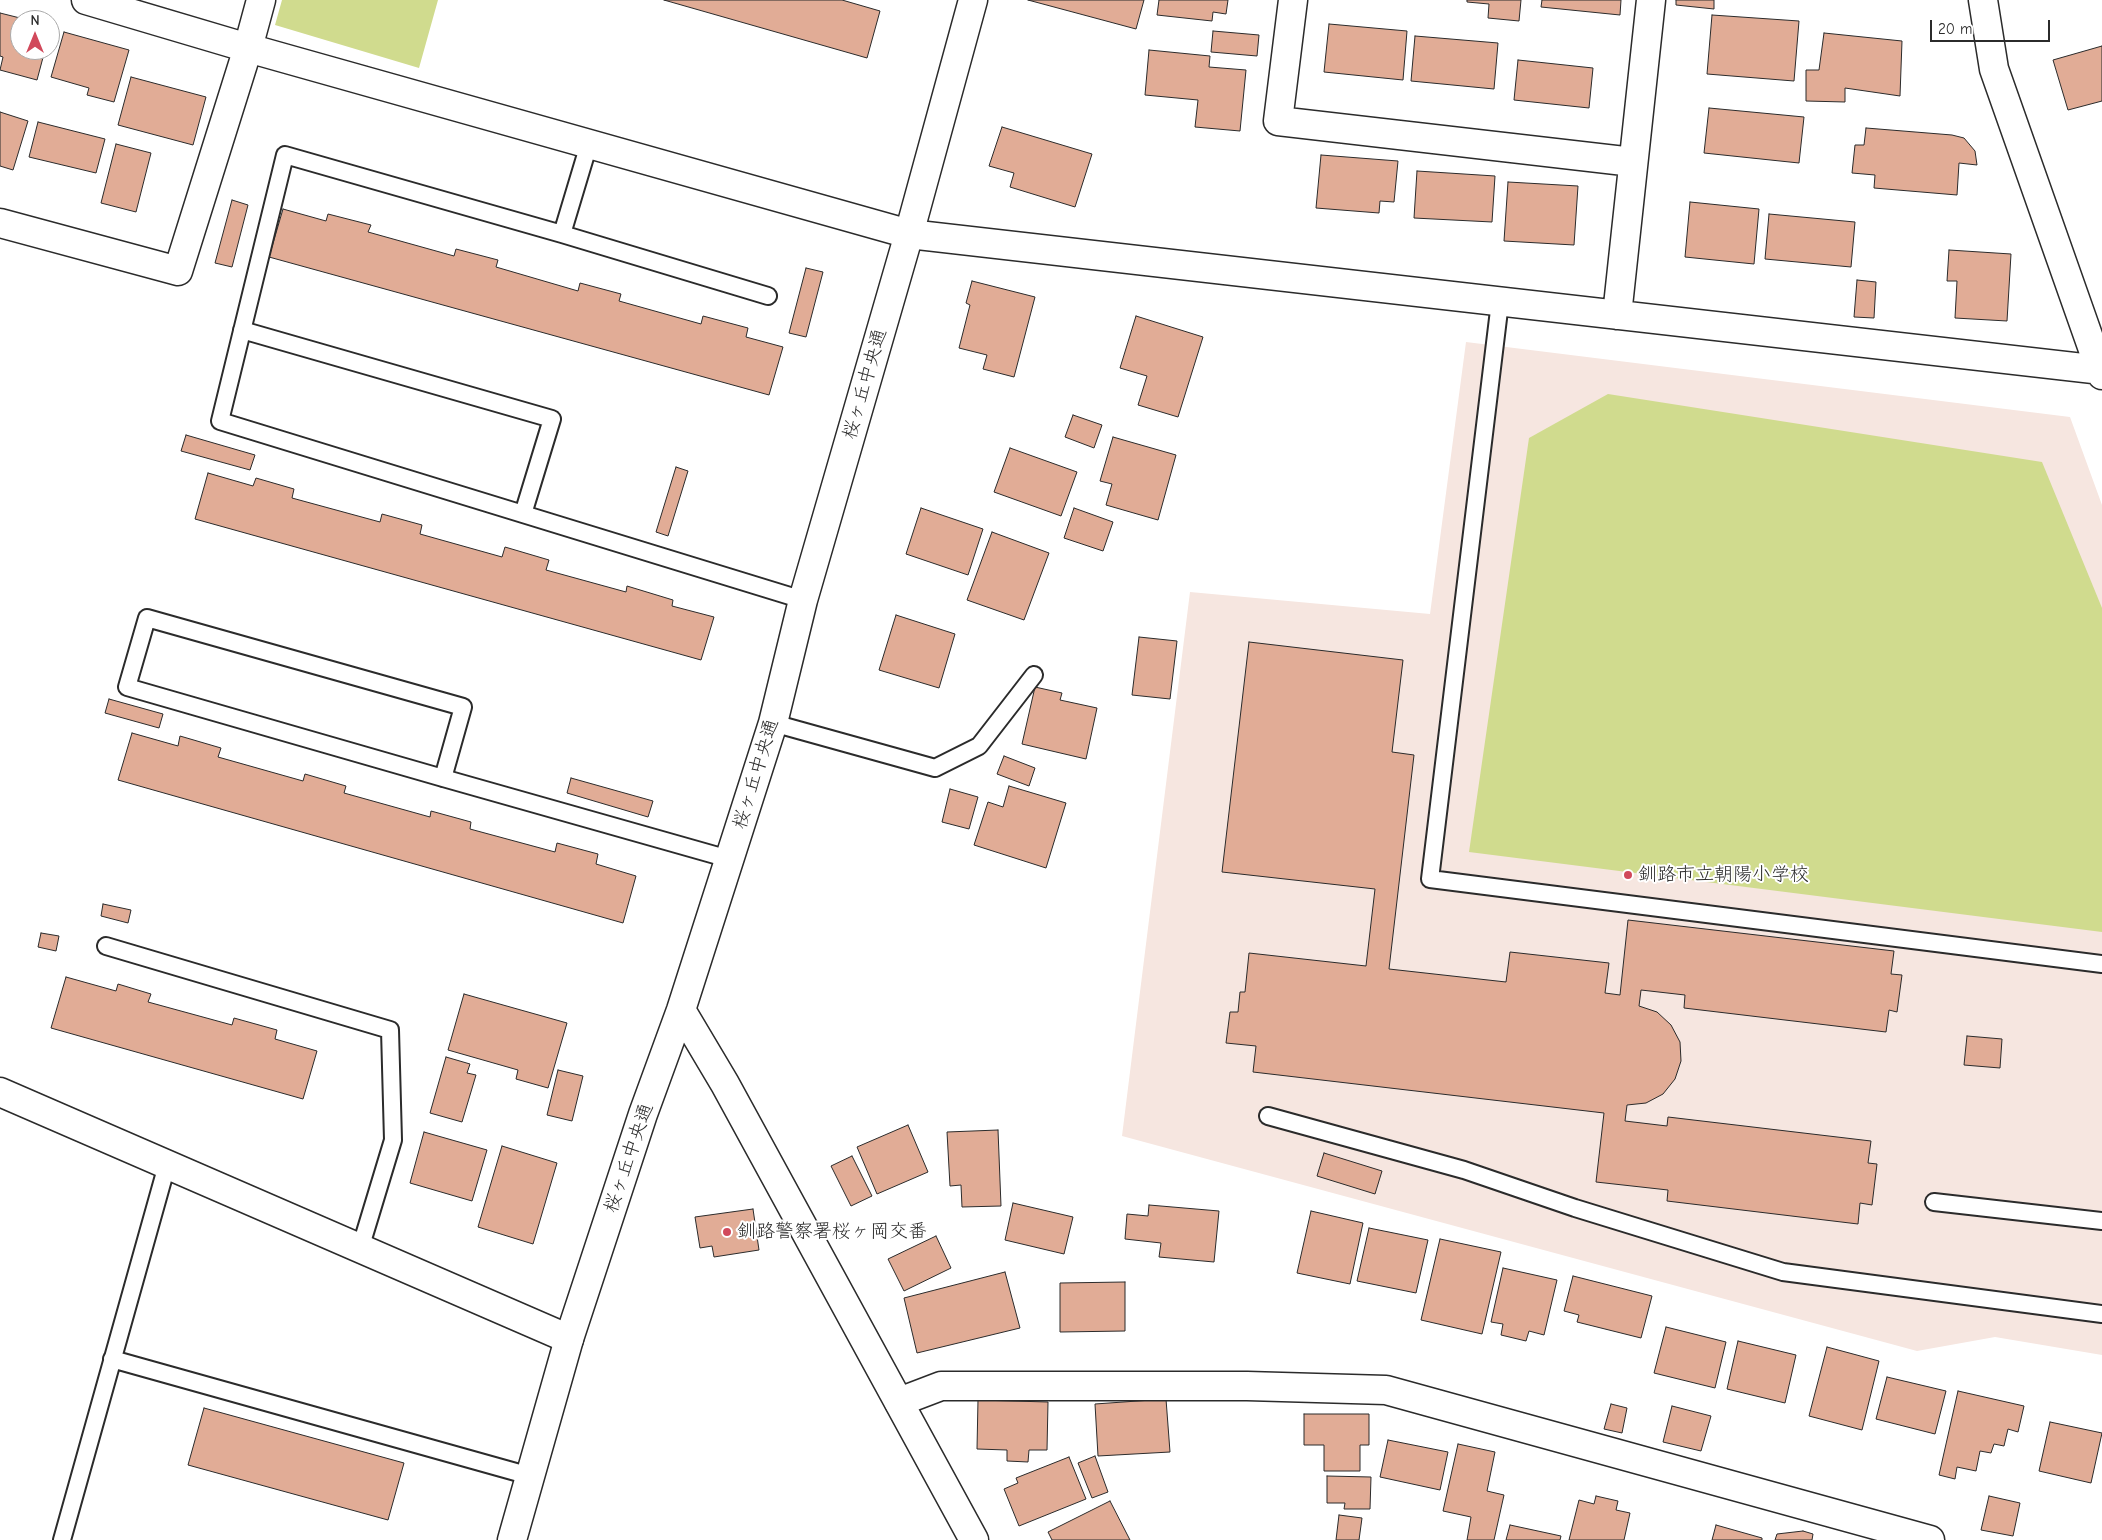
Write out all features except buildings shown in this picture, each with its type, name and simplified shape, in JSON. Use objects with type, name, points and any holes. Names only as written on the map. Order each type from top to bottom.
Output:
[{"type":"street","points":[[86,0],[248,48],[908,234],[2101,372],[1994,69],[1983,0]]},
{"type":"street","points":[[0,223],[178,271],[248,48],[261,0]]},
{"type":"street","name":"桜ヶ丘中央通","points":[[512,1540],[568,1339],[643,1114],[681,1010],[773,723],[803,600],[973,0]]},
{"type":"street","points":[[1293,0],[1278,121],[1633,162]]},
{"type":"street","points":[[1617,316],[1651,0]]},
{"type":"street","points":[[681,1010],[724,1084],[974,1540]]},
{"type":"street","points":[[0,1092],[568,1339]]},
{"type":"street","points":[[899,1402],[941,1386],[1247,1386],[1386,1390],[1856,1530],[1930,1540]]},
{"type":"lane","points":[[562,234],[589,144]]},
{"type":"lane","points":[[768,296],[562,234],[285,155],[220,421],[803,600]]},
{"type":"lane","points":[[1500,302],[1430,879],[2102,964]]},
{"type":"lane","points":[[242,330],[552,419],[523,514]]},
{"type":"lane","points":[[443,778],[463,707],[147,618],[127,687],[443,778],[729,859]]},
{"type":"lane","points":[[773,723],[935,768],[979,746],[1034,675]]},
{"type":"lane","points":[[106,946],[390,1030],[393,1140],[360,1249]]},
{"type":"lane","points":[[1268,1116],[1464,1170],[1575,1208],[1783,1272],[2102,1314]]},
{"type":"lane","points":[[62,1540],[166,1165]]},
{"type":"lane","points":[[1934,1202],[2102,1221]]},
{"type":"lane","points":[[112,1359],[530,1476]]},
{"type":"shaded area","name":"釧路市立朝陽小学校","points":[[1466,342],[2070,417],[2102,505],[2102,1355],[1995,1337],[1917,1351],[1122,1136],[1190,592],[1430,614]]},
{"type":"green space","points":[[282,0],[438,0],[419,68],[275,25]]},
{"type":"green space","points":[[1608,394],[2042,462],[2102,608],[2102,932],[1469,852],[1529,438]]},
{"type":"place","name":"釧路市立朝陽小学校","points":[[1628,875]]},
{"type":"place","name":"釧路警察署桜ヶ岡交番","points":[[727,1232]]}]
